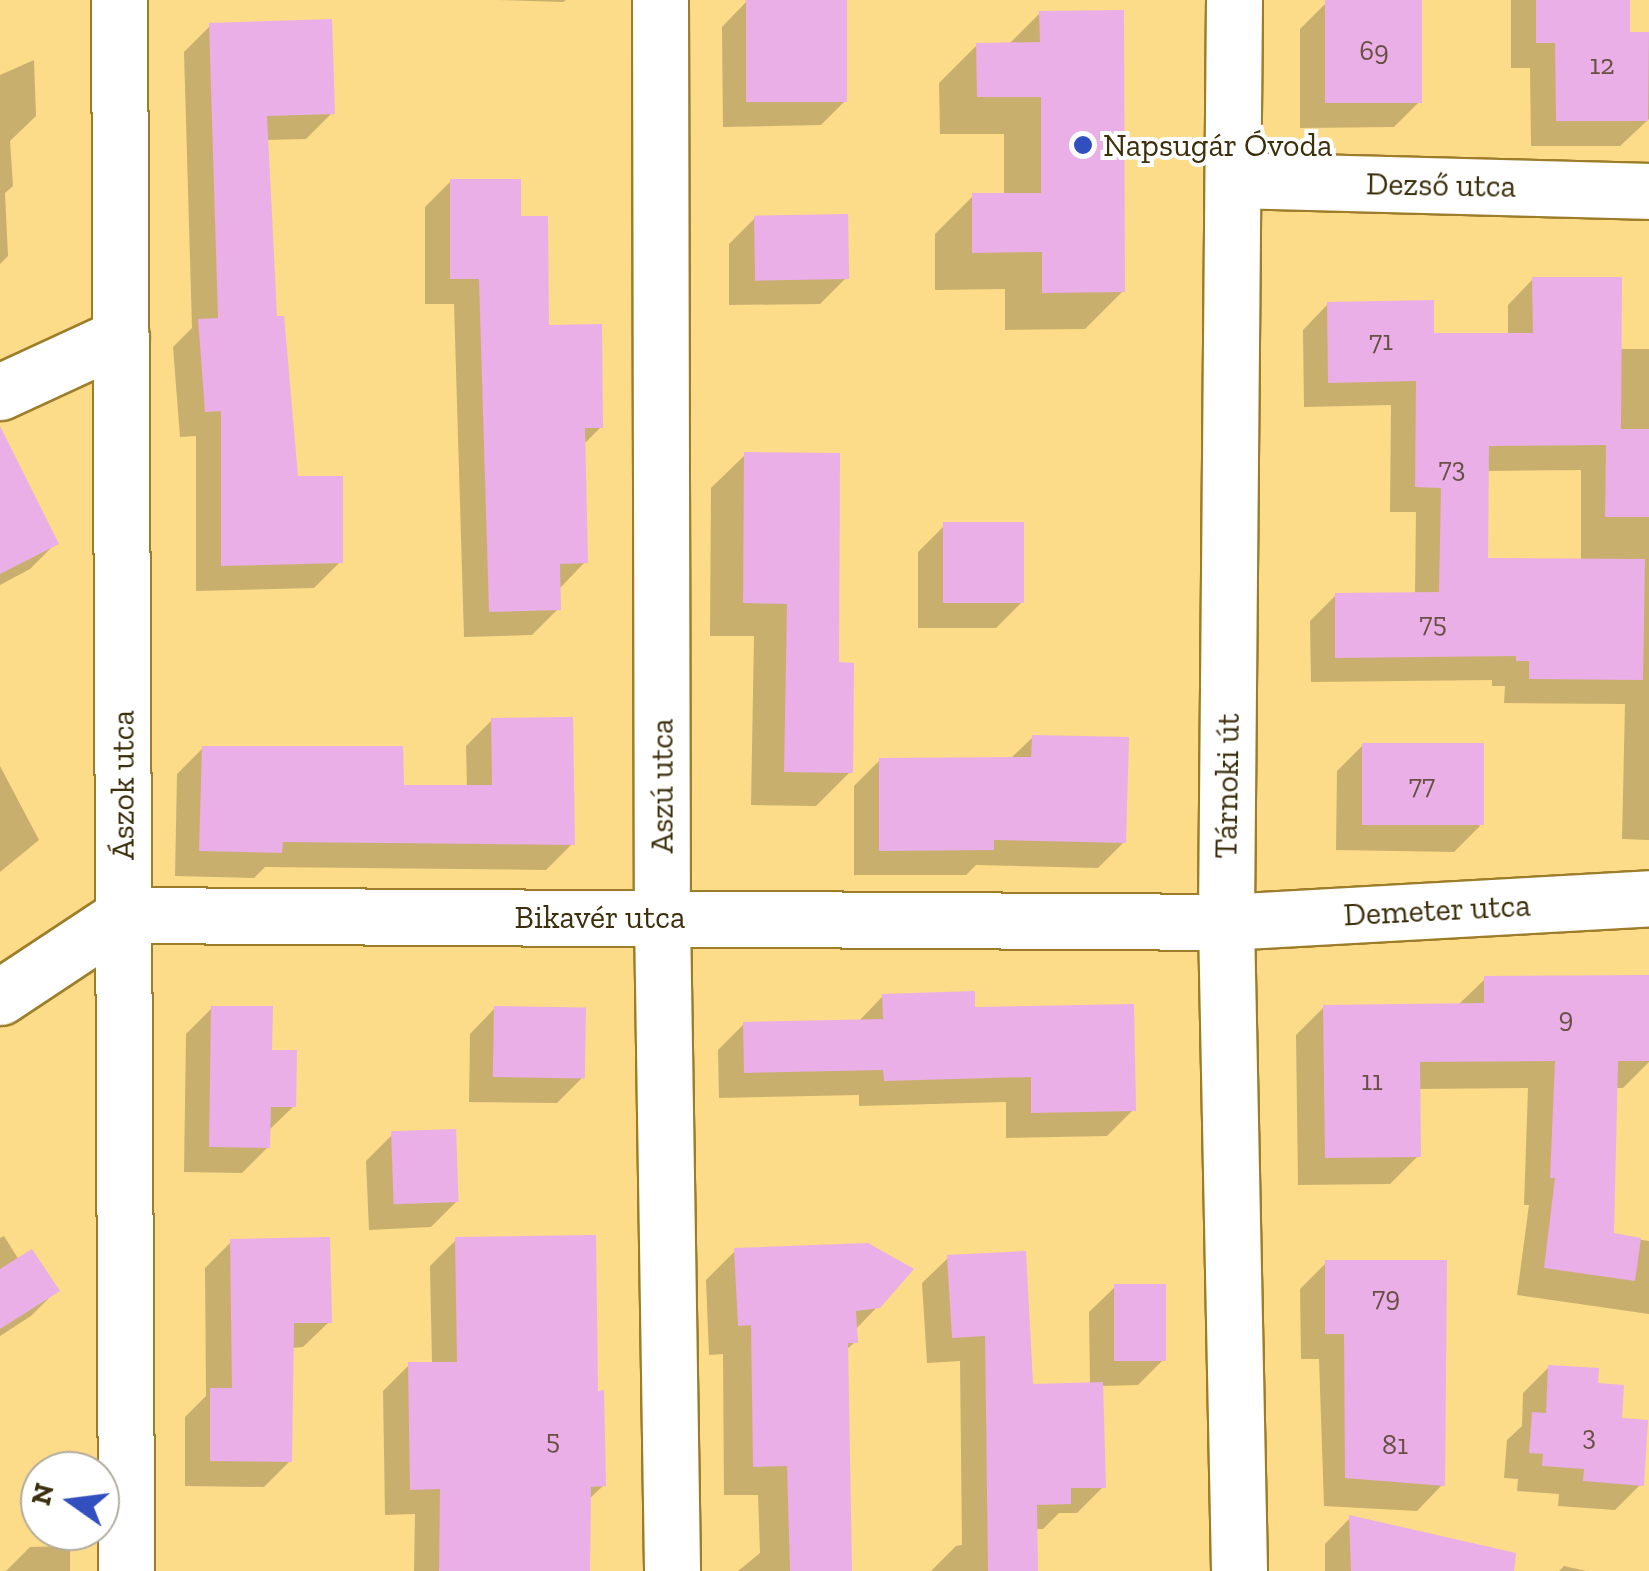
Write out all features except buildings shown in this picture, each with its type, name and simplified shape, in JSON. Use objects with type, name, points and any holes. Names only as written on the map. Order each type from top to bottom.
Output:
[{"type":"street","name":"Ászok utca","points":[[119,0],[126,1571]]},
{"type":"street","name":"Aszú utca","points":[[660,0],[662,917],[672,1571]]},
{"type":"street","name":"Tárnoki út","points":[[1234,0],[1226,922],[1239,1571]]},
{"type":"street","name":"Dezső utca","points":[[1233,180],[1649,191]]},
{"type":"street","points":[[0,392],[121,336]]},
{"type":"street","name":"Demeter utca","points":[[1226,922],[1649,898]]},
{"type":"street","points":[[0,997],[124,915]]},
{"type":"street","name":"Bikavér utca","points":[[124,915],[1226,922]]},
{"type":"place","name":"Napsugár Óvoda","points":[[1083,145]]}]
